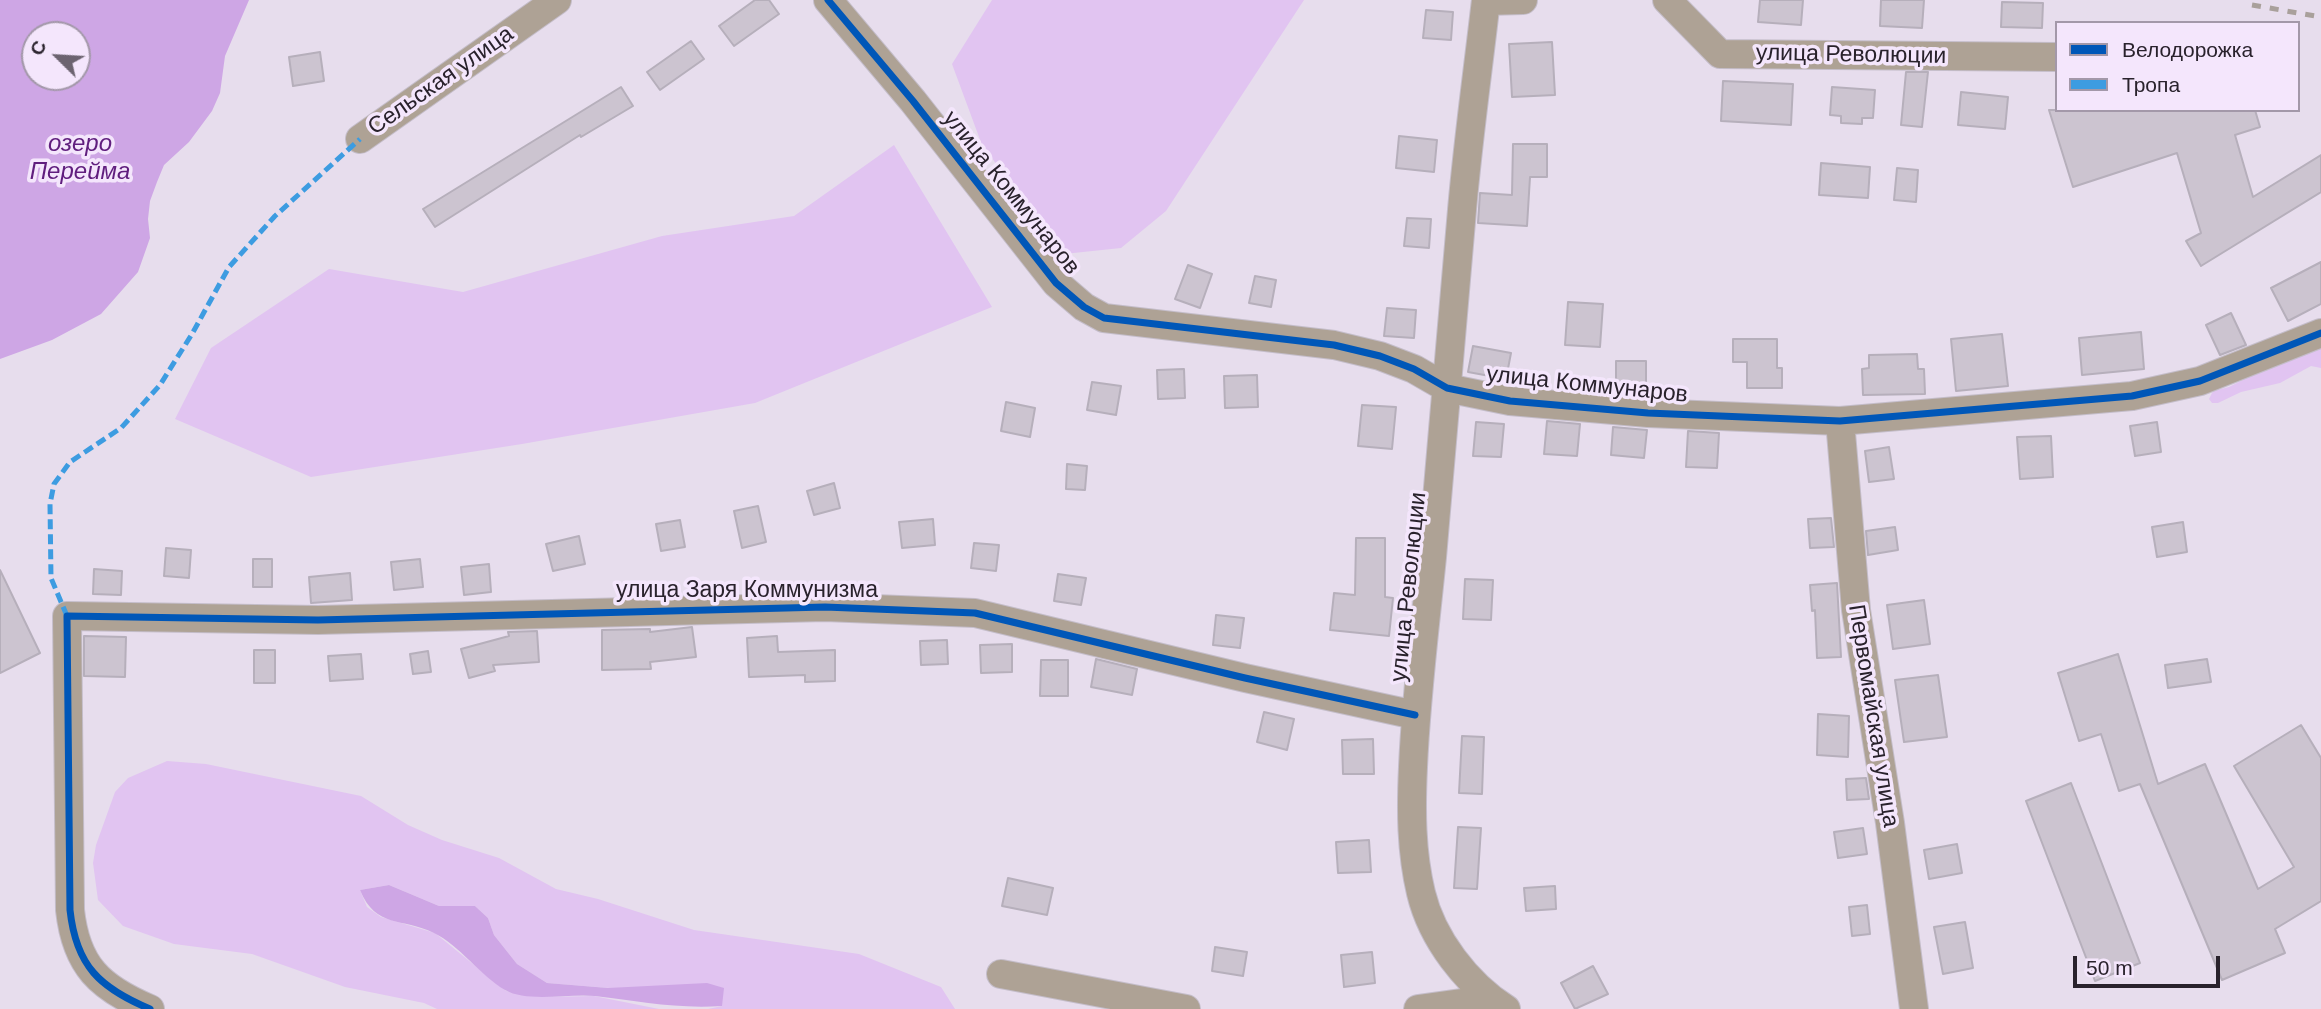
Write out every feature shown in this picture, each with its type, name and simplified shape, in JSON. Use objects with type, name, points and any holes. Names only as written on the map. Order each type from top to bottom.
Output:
[{"type":"street","name":"Сельская улица","points":[[360,139],[557,0]]},
{"type":"street","name":"улица Коммунаров","points":[[828,0],[913,101],[1056,283],[1084,307],[1104,318],[1334,345],[1380,356],[1447,388],[1510,401],[1648,413],[1840,421],[2132,397],[2200,381],[2321,333]]},
{"type":"street","name":"улица Революции","points":[[1498,1004],[1450,956],[1433,925],[1422,895],[1414,858],[1411,817],[1415,715],[1462,207],[1486,1],[1523,0]]},
{"type":"street","name":"улица Революции","points":[[1667,0],[1720,54],[2055,57]]},
{"type":"street","name":"Первомайская улица","points":[[1840,421],[1856,610],[1890,823],[1914,1009]]},
{"type":"street","name":"улица Заря Коммунизма","points":[[150,1009],[120,997],[98,979],[79,950],[72,931],[67,616],[318,620],[825,607],[975,613],[1245,678],[1415,715]]},
{"type":"street","points":[[1001,974],[1186,1009]]},
{"type":"street","name":"улица Революции","points":[[1418,1009],[1498,1004]]},
{"type":"shaded area","points":[[992,0],[1304,0],[1166,211],[1121,248],[1064,254],[982,145],[952,64]]},
{"type":"shaded area","points":[[894,145],[992,307],[755,403],[522,444],[311,477],[175,419],[211,348],[329,269],[463,292],[662,236],[794,216]]},
{"type":"shaded area","points":[[2321,345],[2321,368],[2311,366],[2280,383],[2241,392],[2218,403],[2212,403],[2209,399],[2213,391],[2229,387]]},
{"type":"shaded area","points":[[167,761],[206,764],[361,796],[408,825],[442,840],[499,858],[556,889],[598,899],[694,930],[859,954],[941,987],[955,1009],[708,1009],[722,1006],[608,988],[547,983],[517,964],[494,935],[488,918],[475,906],[439,906],[389,885],[360,890],[367,907],[381,917],[435,933],[506,991],[541,997],[594,996],[659,1009],[437,1009],[424,1003],[345,987],[252,954],[174,944],[123,926],[98,900],[93,863],[96,845],[115,792],[128,778]]},
{"type":"water","name":"озеро Перейма","points":[[0,0],[249,0],[225,56],[220,93],[212,111],[189,142],[164,165],[157,182],[150,201],[150,238],[138,272],[101,314],[52,340],[0,359]]},
{"type":"water","points":[[389,885],[439,906],[475,906],[488,918],[494,935],[517,964],[547,983],[608,988],[707,983],[724,988],[722,1006],[673,1005],[585,995],[537,997],[514,994],[487,977],[443,938],[422,928],[382,917],[374,911],[360,890]]},
{"type":"building","points":[[755,0],[769,0],[779,14],[734,46],[719,26]]},
{"type":"building","points":[[1760,0],[1803,0],[1801,25],[1758,22]]},
{"type":"building","points":[[1881,0],[1924,0],[1922,28],[1880,26]]},
{"type":"building","points":[[2002,2],[2043,3],[2042,28],[2001,27]]},
{"type":"building","points":[[1426,10],[1453,12],[1451,40],[1423,38]]},
{"type":"building","points":[[691,41],[704,59],[660,90],[647,72]]},
{"type":"building","points":[[1552,42],[1555,95],[1512,97],[1509,44]]},
{"type":"building","points":[[320,52],[324,81],[293,86],[289,57]]},
{"type":"building","points":[[1906,72],[1928,72],[1922,127],[1901,125]]},
{"type":"building","points":[[1723,81],[1793,84],[1791,125],[1721,121]]},
{"type":"building","points":[[621,87],[633,106],[581,137],[580,135],[435,227],[423,209]]},
{"type":"building","points":[[1832,87],[1875,90],[1873,118],[1862,118],[1862,124],[1841,123],[1841,116],[1830,115]]},
{"type":"building","points":[[1961,92],[2008,97],[2005,129],[1958,125]]},
{"type":"building","points":[[2049,110],[2256,112],[2260,127],[2235,135],[2253,197],[2321,155],[2321,192],[2201,266],[2186,241],[2201,233],[2177,153],[2073,187]]},
{"type":"building","points":[[1399,136],[1437,140],[1434,172],[1396,168]]},
{"type":"building","points":[[1513,144],[1547,144],[1547,177],[1530,177],[1527,226],[1478,223],[1480,193],[1512,195]]},
{"type":"building","points":[[1821,163],[1870,167],[1868,198],[1819,195]]},
{"type":"building","points":[[1897,168],[1918,170],[1916,202],[1894,200]]},
{"type":"building","points":[[1407,218],[1431,219],[1429,248],[1404,246]]},
{"type":"building","points":[[2321,262],[2321,304],[2288,321],[2271,288]]},
{"type":"building","points":[[1188,265],[1212,274],[1200,308],[1175,299]]},
{"type":"building","points":[[1255,276],[1276,280],[1271,307],[1249,303]]},
{"type":"building","points":[[1568,302],[1603,304],[1600,347],[1565,345]]},
{"type":"building","points":[[1387,308],[1416,310],[1414,338],[1384,336]]},
{"type":"building","points":[[2231,313],[2246,345],[2220,355],[2206,325]]},
{"type":"building","points":[[2141,332],[2144,369],[2082,375],[2079,338]]},
{"type":"building","points":[[2002,334],[2008,386],[1956,391],[1951,339]]},
{"type":"building","points":[[1733,339],[1777,339],[1777,368],[1782,368],[1782,388],[1747,388],[1747,362],[1733,362]]},
{"type":"building","points":[[1473,346],[1511,353],[1506,379],[1468,372]]},
{"type":"building","points":[[1917,354],[1918,369],[1924,369],[1925,394],[1863,395],[1862,369],[1869,368],[1869,355]]},
{"type":"building","points":[[1616,361],[1646,361],[1646,387],[1616,387]]},
{"type":"building","points":[[1184,369],[1185,398],[1158,399],[1157,370]]},
{"type":"building","points":[[1257,375],[1258,407],[1225,408],[1224,376]]},
{"type":"building","points":[[1092,382],[1121,386],[1116,415],[1087,410]]},
{"type":"building","points":[[1006,402],[1035,408],[1030,437],[1001,431]]},
{"type":"building","points":[[1362,405],[1396,407],[1392,449],[1358,446]]},
{"type":"building","points":[[1547,421],[1580,424],[1577,456],[1544,454]]},
{"type":"building","points":[[1476,422],[1504,424],[1501,457],[1473,456]]},
{"type":"building","points":[[2157,422],[2161,452],[2135,456],[2130,426]]},
{"type":"building","points":[[1613,427],[1647,430],[1644,458],[1611,455]]},
{"type":"building","points":[[1688,431],[1719,433],[1717,468],[1686,467]]},
{"type":"building","points":[[2051,436],[2053,477],[2020,479],[2017,437]]},
{"type":"building","points":[[1889,447],[1894,479],[1869,482],[1865,451]]},
{"type":"building","points":[[1067,464],[1087,466],[1085,490],[1066,489]]},
{"type":"building","points":[[834,483],[840,508],[814,515],[807,491]]},
{"type":"building","points":[[758,506],[766,542],[742,548],[734,511]]},
{"type":"building","points":[[1831,518],[1834,547],[1810,548],[1808,519]]},
{"type":"building","points":[[933,519],[935,545],[902,548],[899,522]]},
{"type":"building","points":[[680,520],[685,547],[661,551],[656,524]]},
{"type":"building","points":[[2183,522],[2187,552],[2157,557],[2152,527]]},
{"type":"building","points":[[1895,527],[1898,550],[1868,555],[1866,531]]},
{"type":"building","points":[[579,536],[585,564],[553,571],[546,544]]},
{"type":"building","points":[[1356,538],[1385,538],[1385,597],[1393,598],[1389,636],[1330,630],[1334,593],[1355,595]]},
{"type":"building","points":[[974,543],[999,545],[996,571],[971,568]]},
{"type":"building","points":[[166,548],[191,550],[189,578],[164,576]]},
{"type":"building","points":[[253,559],[272,559],[272,587],[253,587]]},
{"type":"building","points":[[420,559],[423,587],[394,590],[391,562]]},
{"type":"building","points":[[489,564],[491,592],[464,595],[461,567]]},
{"type":"building","points":[[94,569],[122,571],[121,595],[93,594]]},
{"type":"building","points":[[0,570],[40,653],[0,673]]},
{"type":"building","points":[[350,573],[352,600],[311,603],[309,577]]},
{"type":"building","points":[[1058,574],[1086,578],[1081,605],[1054,601]]},
{"type":"building","points":[[1465,579],[1493,580],[1491,620],[1463,619]]},
{"type":"building","points":[[1837,583],[1841,657],[1817,658],[1815,610],[1812,611],[1810,585]]},
{"type":"building","points":[[1924,600],[1930,644],[1893,649],[1887,605]]},
{"type":"building","points":[[1216,615],[1244,618],[1240,648],[1213,645]]},
{"type":"building","points":[[692,627],[696,657],[650,662],[651,669],[602,670],[602,630],[650,629],[650,632]]},
{"type":"building","points":[[537,631],[539,662],[493,665],[495,671],[469,678],[461,649],[509,636],[508,632]]},
{"type":"building","points":[[84,636],[126,637],[125,677],[84,676]]},
{"type":"building","points":[[777,636],[778,652],[835,650],[835,681],[805,682],[805,675],[749,677],[747,638]]},
{"type":"building","points":[[947,640],[948,664],[921,665],[920,641]]},
{"type":"building","points":[[1012,644],[1012,672],[981,673],[980,645]]},
{"type":"building","points":[[254,650],[275,650],[275,683],[254,683]]},
{"type":"building","points":[[428,651],[431,672],[413,674],[410,654]]},
{"type":"building","points":[[361,654],[363,679],[330,681],[328,656]]},
{"type":"building","points":[[2118,654],[2158,784],[2205,764],[2258,889],[2294,867],[2234,766],[2301,725],[2321,758],[2321,901],[2275,929],[2285,953],[2222,980],[2140,784],[2119,791],[2101,734],[2079,741],[2058,673]]},
{"type":"building","points":[[1096,659],[1137,669],[1132,695],[1091,687]]},
{"type":"building","points":[[2207,659],[2211,682],[2168,688],[2165,665]]},
{"type":"building","points":[[1041,660],[1068,660],[1068,696],[1040,696]]},
{"type":"building","points":[[1938,675],[1947,737],[1904,742],[1895,680]]},
{"type":"building","points":[[1264,712],[1294,719],[1287,750],[1257,742]]},
{"type":"building","points":[[1818,714],[1849,716],[1848,757],[1817,755]]},
{"type":"building","points":[[1462,736],[1484,737],[1482,794],[1459,793]]},
{"type":"building","points":[[1373,739],[1374,774],[1343,774],[1342,740]]},
{"type":"building","points":[[1866,778],[1869,799],[1847,800],[1846,779]]},
{"type":"building","points":[[2071,783],[2140,963],[2095,981],[2026,801]]},
{"type":"building","points":[[1458,827],[1481,828],[1477,889],[1454,888]]},
{"type":"building","points":[[1863,828],[1867,854],[1838,858],[1834,832]]},
{"type":"building","points":[[1369,840],[1371,872],[1338,873],[1336,842]]},
{"type":"building","points":[[1957,844],[1962,873],[1929,879],[1924,850]]},
{"type":"building","points":[[1008,878],[1053,888],[1047,915],[1002,906]]},
{"type":"building","points":[[1555,886],[1556,909],[1526,911],[1524,888]]},
{"type":"building","points":[[1867,905],[1870,934],[1852,936],[1849,907]]},
{"type":"building","points":[[1965,922],[1973,968],[1943,974],[1934,927]]},
{"type":"building","points":[[1215,947],[1247,952],[1243,976],[1212,971]]},
{"type":"building","points":[[1372,952],[1375,983],[1344,987],[1341,955]]},
{"type":"building","points":[[1593,966],[1608,994],[1575,1009],[1561,983]]},
{"type":"railway","points":[[2252,5],[2321,17]]},
{"type":"marked path","points":[[67,616],[51,578],[50,504],[54,484],[70,462],[121,428],[160,385],[229,267],[275,216],[360,139]]},
{"type":"cycle path","points":[[828,0],[913,101],[1056,283],[1084,307],[1104,318],[1334,345],[1380,356],[1414,369],[1447,388],[1510,401],[1648,413],[1840,421],[2132,396],[2200,381],[2321,333]]},
{"type":"cycle path","points":[[150,1009],[117,993],[94,973],[78,946],[73,929],[70,910],[67,616],[318,620],[825,607],[975,613],[1245,678],[1415,715]]}]
